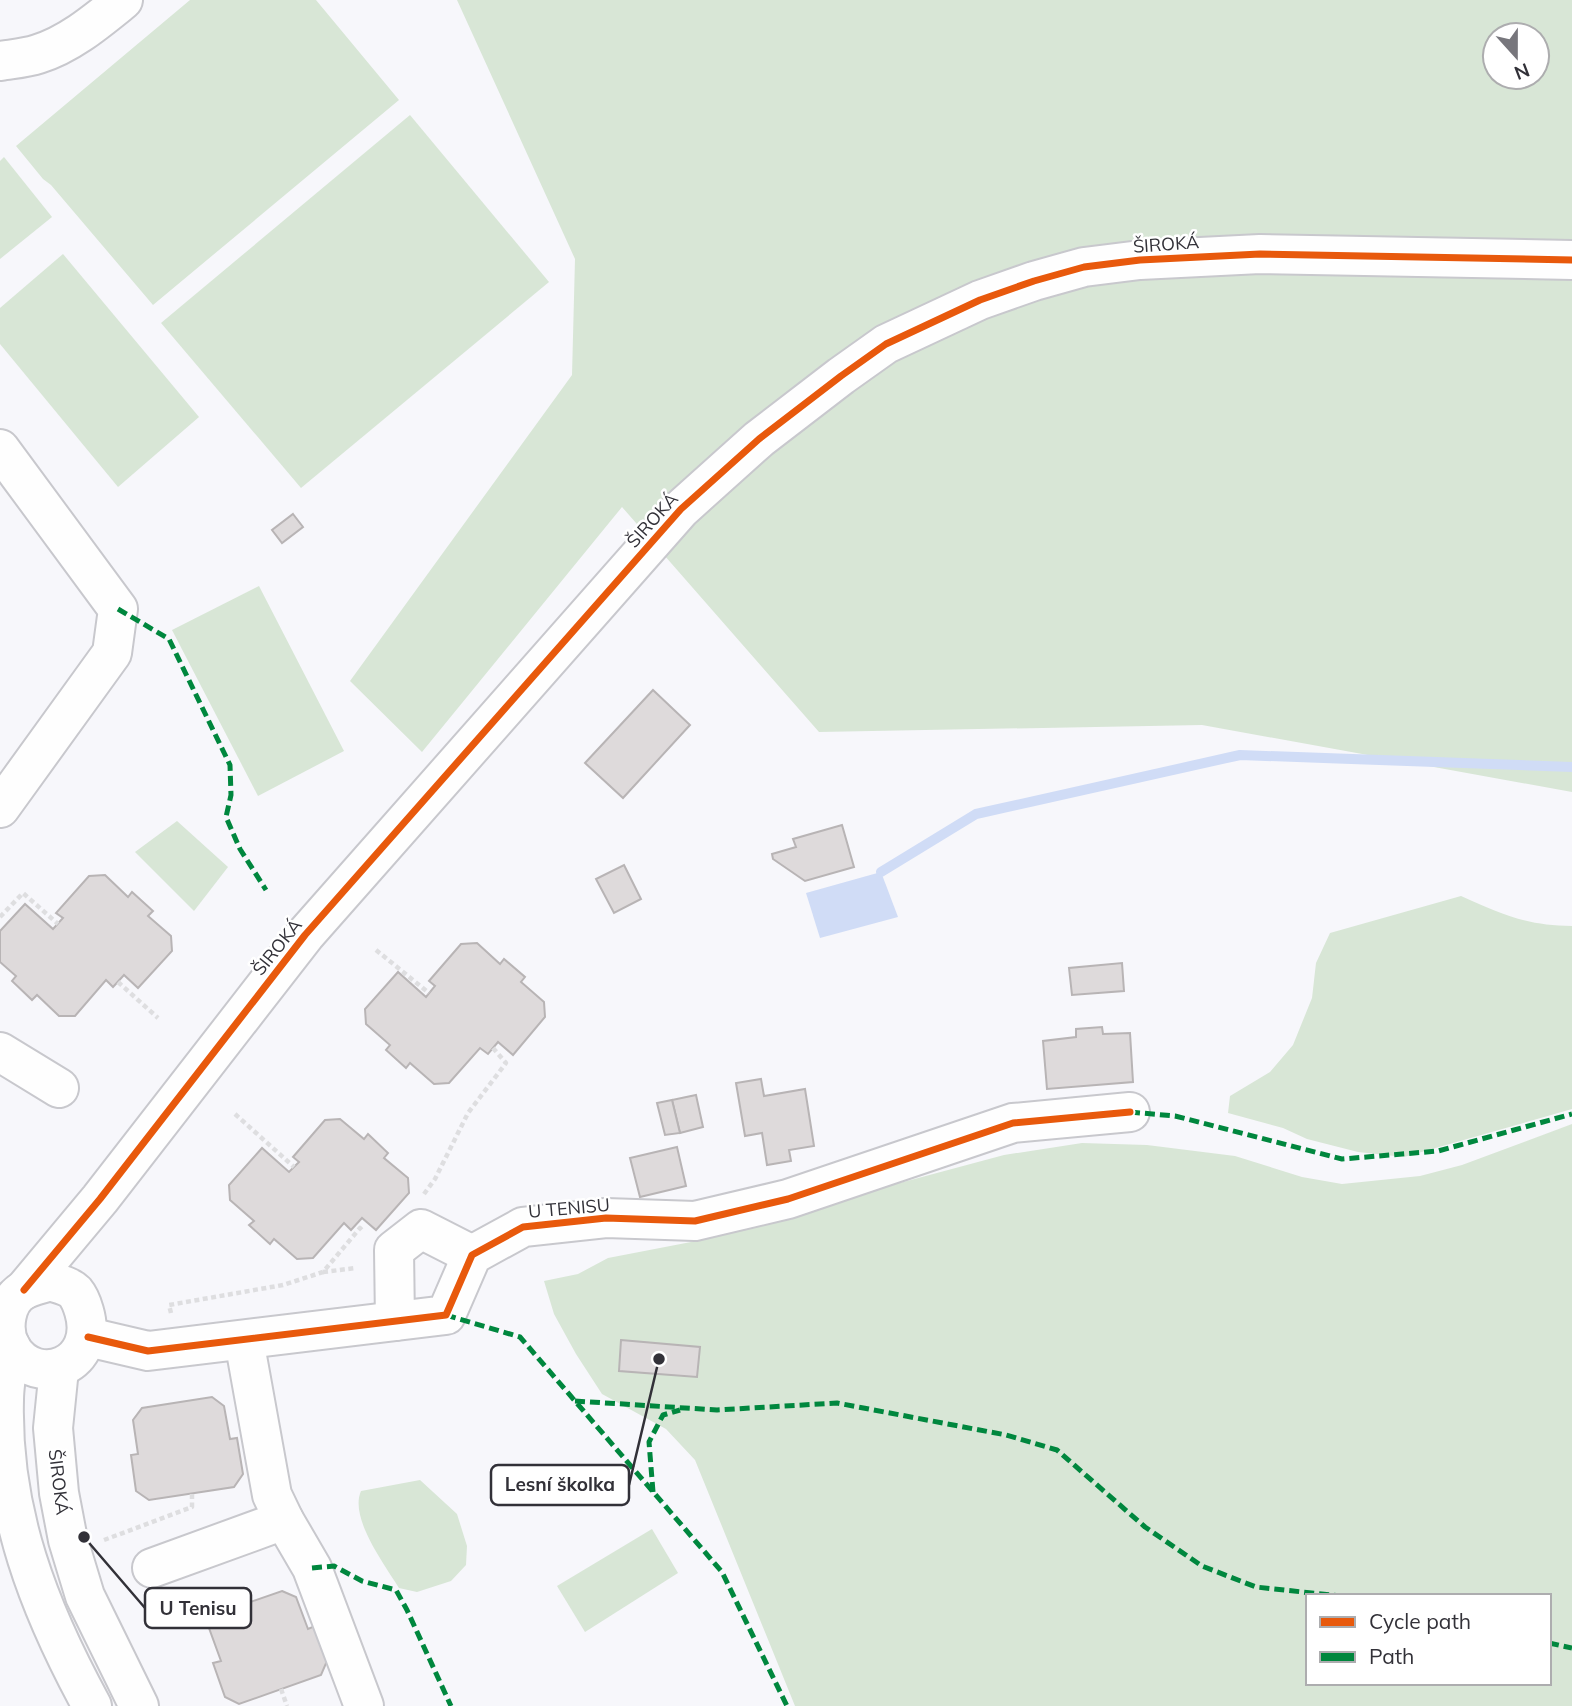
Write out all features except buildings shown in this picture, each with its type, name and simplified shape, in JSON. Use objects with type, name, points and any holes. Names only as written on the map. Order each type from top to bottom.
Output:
[{"type":"street","points":[[0,61],[39,54],[66,41],[92,25],[122,0]]},
{"type":"street","name":"ŠIROKÁ","points":[[10,1317],[305,935],[681,509],[759,439],[886,344],[980,300],[1034,281],[1098,265],[1140,260],[1260,254],[1572,260]]},
{"type":"street","points":[[0,449],[118,609],[112,653],[3,803]]},
{"type":"street","points":[[0,1052],[59,1088]]},
{"type":"street","name":"U TENISU","points":[[472,1255],[523,1227],[606,1218],[695,1221],[788,1199],[1013,1123],[1130,1112]]},
{"type":"street","name":"ŠIROKÁ","points":[[73,1290],[100,1199]]},
{"type":"street","points":[[88,1337],[148,1351],[446,1315],[472,1255],[421,1229],[394,1250],[394,1321]]},
{"type":"street","points":[[10,1317],[23,1362],[38,1368],[59,1369],[79,1353],[88,1337],[84,1310],[73,1290],[50,1281],[10,1317],[4,1428],[9,1488],[20,1537],[50,1623],[92,1706]]},
{"type":"street","points":[[244,1340],[272,1495],[312,1568],[364,1706]]},
{"type":"street","name":"ŠIROKÁ","points":[[59,1369],[53,1429],[59,1493],[68,1540],[85,1596],[139,1706]]},
{"type":"street","points":[[152,1568],[284,1520]]},
{"type":"path","points":[[0,918],[23,894],[58,924]]},
{"type":"path","points":[[376,950],[429,993]]},
{"type":"path","points":[[118,982],[158,1018]]},
{"type":"path","points":[[422,1197],[435,1179],[468,1113],[506,1063],[493,1048]]},
{"type":"path","points":[[235,1114],[294,1167]]},
{"type":"path","points":[[323,1272],[358,1227],[369,1237]]},
{"type":"path","points":[[172,1318],[169,1305],[283,1285],[323,1272],[361,1268]]},
{"type":"path","points":[[95,1543],[192,1507],[191,1493]]},
{"type":"path","points":[[281,1689],[287,1706]]},
{"type":"green space","points":[[190,0],[316,0],[399,100],[153,305],[16,146]]},
{"type":"green space","points":[[457,0],[1572,0],[1572,792],[1202,725],[819,732],[622,507],[422,752],[350,681],[572,375],[575,259]]},
{"type":"green space","points":[[410,115],[549,282],[301,488],[161,323]]},
{"type":"green space","points":[[4,157],[52,217],[0,259],[0,161]]},
{"type":"green space","points":[[63,254],[199,417],[118,487],[0,344],[0,308]]},
{"type":"green space","points":[[259,586],[344,751],[258,796],[172,630]]},
{"type":"green space","points":[[177,821],[228,867],[194,911],[135,852]]},
{"type":"green space","points":[[1461,896],[1515,918],[1541,924],[1572,926],[1572,1109],[1404,1157],[1358,1152],[1307,1139],[1283,1128],[1228,1113],[1230,1096],[1270,1072],[1293,1045],[1312,998],[1316,963],[1330,933]]},
{"type":"green space","points":[[1572,1124],[1572,1706],[795,1706],[695,1460],[666,1429],[602,1394],[554,1314],[544,1281],[578,1274],[608,1258],[691,1242],[823,1208],[881,1188],[1004,1155],[1082,1143],[1147,1145],[1235,1156],[1302,1177],[1342,1184],[1420,1176],[1462,1165]]},
{"type":"green space","points":[[420,1480],[457,1514],[467,1546],[466,1565],[451,1581],[417,1592],[399,1588],[370,1541],[360,1514],[359,1502],[361,1491]]},
{"type":"green space","points":[[652,1529],[678,1573],[585,1632],[557,1586]]},
{"type":"water","points":[[881,872],[898,917],[820,938],[806,893]]},
{"type":"waterway","points":[[881,872],[976,814],[1240,755],[1572,767]]},
{"type":"marked path","points":[[118,609],[169,639],[230,765],[231,795],[226,817],[240,849],[266,890]]},
{"type":"marked path","points":[[1130,1112],[1175,1116],[1342,1159],[1438,1151],[1572,1114]]},
{"type":"marked path","points":[[446,1315],[520,1337],[722,1572],[787,1706]]},
{"type":"marked path","points":[[575,1401],[717,1410],[837,1403],[1006,1435],[1057,1450],[1145,1527],[1202,1566],[1256,1587],[1321,1594]]},
{"type":"marked path","points":[[653,1492],[649,1442],[663,1415],[680,1410]]},
{"type":"marked path","points":[[312,1568],[334,1566],[362,1581],[396,1590],[451,1706]]},
{"type":"marked path","points":[[1551,1643],[1572,1648]]},
{"type":"cycle path","points":[[24,1290],[100,1199],[305,935],[681,509],[759,439],[886,344],[980,300],[1034,281],[1084,267],[1140,260],[1260,254],[1572,260]]},
{"type":"cycle path","points":[[88,1337],[148,1351],[446,1315],[472,1255],[523,1227],[606,1218],[695,1221],[788,1199],[1013,1123],[1130,1112]]},
{"type":"place","name":"Lesní školka","points":[[659,1359]]},
{"type":"place","name":"U Tenisu","points":[[84,1537]]}]
